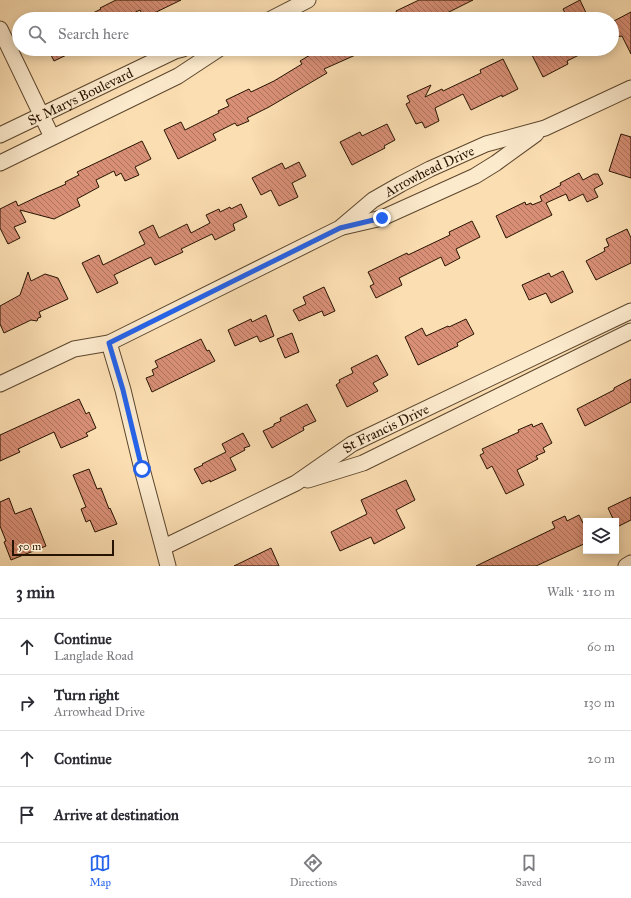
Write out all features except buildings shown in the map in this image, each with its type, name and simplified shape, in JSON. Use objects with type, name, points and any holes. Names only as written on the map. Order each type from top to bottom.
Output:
[{"type":"street","points":[[285,12],[308,0]]},
{"type":"street","points":[[0,29],[12,54]]},
{"type":"street","points":[[13,56],[52,138]]},
{"type":"street","name":"St Marys Boulevard","points":[[0,135],[165,56]]},
{"type":"street","points":[[0,163],[178,76],[208,56]]},
{"type":"street","name":"Arrowhead Drive","points":[[0,384],[74,349],[109,343],[340,228],[373,200],[424,172],[486,144],[545,128],[630,89]]},
{"type":"street","points":[[340,228],[382,218],[475,176],[545,128]]},
{"type":"street","name":"St Francis Drive","points":[[164,547],[296,483],[352,444],[631,311]]},
{"type":"street","points":[[296,483],[363,463],[631,331]]},
{"type":"street","points":[[109,343],[123,390],[168,566]]},
{"type":"street","points":[[626,566],[631,563]]},
{"type":"route","points":[[142,469],[123,390],[109,343],[340,228],[382,218]]}]
